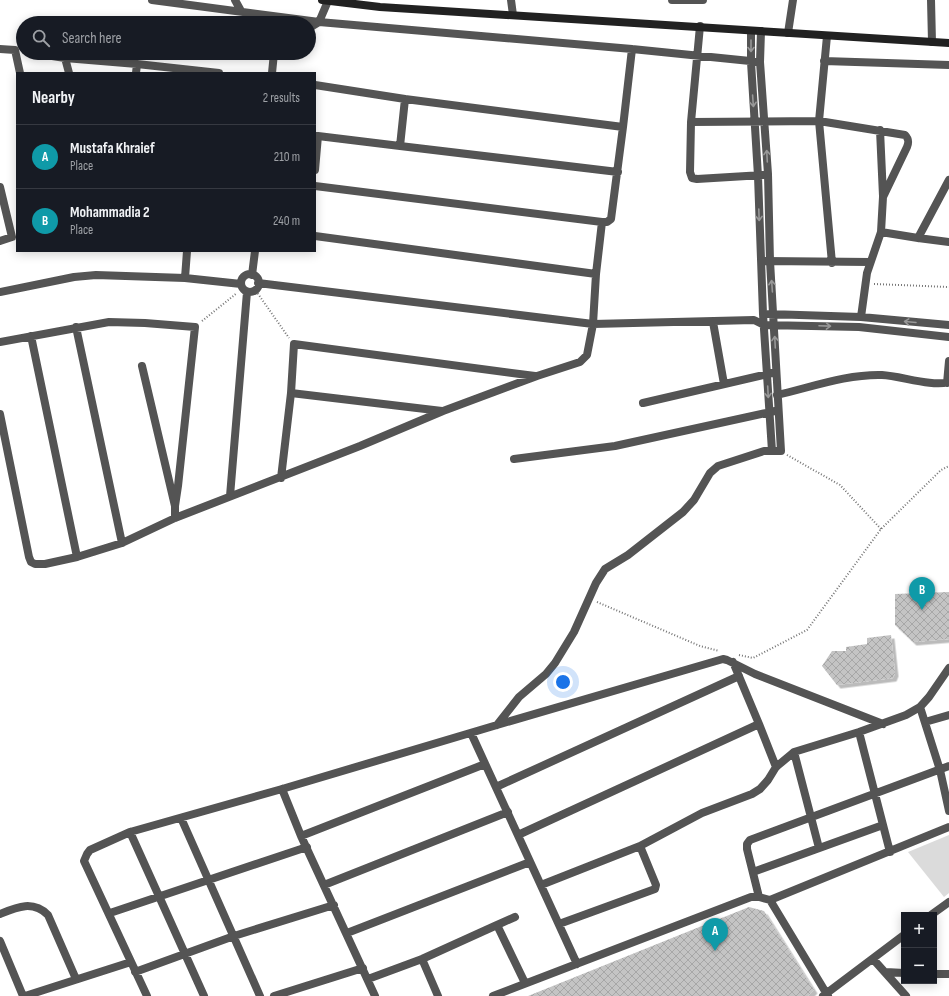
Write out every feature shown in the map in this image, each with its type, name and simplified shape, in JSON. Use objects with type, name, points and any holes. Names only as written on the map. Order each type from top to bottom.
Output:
[{"type":"street","points":[[152,0],[276,16]]},
{"type":"street","points":[[235,0],[246,16]]},
{"type":"street","points":[[511,0],[513,15]]},
{"type":"street","points":[[672,0],[703,0]]},
{"type":"street","points":[[788,33],[793,0]]},
{"type":"street","points":[[931,0],[932,42]]},
{"type":"street","points":[[316,24],[319,22],[325,1],[380,7],[700,26],[751,31],[949,43]]},
{"type":"street","points":[[316,22],[632,49],[760,62]]},
{"type":"street","points":[[700,26],[691,122],[690,172],[692,178],[758,176],[768,174]]},
{"type":"street","points":[[751,31],[751,62],[758,176],[763,314],[769,411],[776,451]]},
{"type":"street","points":[[761,31],[760,62],[768,174],[770,261],[778,410],[776,451]]},
{"type":"street","points":[[827,36],[819,120],[832,263]]},
{"type":"street","points":[[0,49],[16,51]]},
{"type":"street","points":[[316,186],[602,222],[610,221],[618,172],[632,49]]},
{"type":"street","points":[[19,60],[20,72]]},
{"type":"street","points":[[66,60],[69,72]]},
{"type":"street","points":[[90,60],[210,72]]},
{"type":"street","points":[[272,72],[273,60]]},
{"type":"street","points":[[824,62],[949,65]]},
{"type":"street","points":[[136,72],[137,64]]},
{"type":"street","points":[[316,85],[405,99],[623,126]]},
{"type":"street","points":[[400,146],[405,99]]},
{"type":"street","points":[[691,122],[819,120],[905,135],[908,140],[907,147],[883,197]]},
{"type":"street","points":[[861,317],[865,284],[870,262],[881,232],[883,197],[880,130]]},
{"type":"street","points":[[316,153],[317,136],[618,172]]},
{"type":"street","points":[[918,238],[947,189],[949,180]]},
{"type":"street","points":[[0,187],[14,237],[0,241]]},
{"type":"street","points":[[0,414],[31,562],[39,565],[77,557],[122,542],[175,518],[281,478],[443,411],[537,376],[580,362],[587,355],[593,324],[596,274],[602,222]]},
{"type":"street","points":[[881,232],[949,242]]},
{"type":"street","points":[[316,236],[596,274]]},
{"type":"street","points":[[185,278],[187,252]]},
{"type":"street","points":[[252,275],[255,252]]},
{"type":"street","points":[[760,261],[832,263],[870,262]]},
{"type":"street","points":[[230,496],[249,288],[244,277],[252,275],[257,278],[249,288]]},
{"type":"street","points":[[0,292],[74,277],[127,276],[185,278],[249,288],[593,324],[754,320],[764,325],[859,327],[949,337]]},
{"type":"street","points":[[754,320],[763,314],[774,314],[861,317],[949,325]]},
{"type":"street","points":[[0,342],[109,322],[195,327],[175,506],[175,518]]},
{"type":"street","points":[[713,322],[724,384]]},
{"type":"street","points":[[76,327],[122,542]]},
{"type":"street","points":[[31,336],[77,557]]},
{"type":"street","points":[[281,478],[292,393],[294,344],[537,376]]},
{"type":"street","points":[[777,395],[837,380],[860,376],[883,376],[931,383],[948,383],[949,361]]},
{"type":"street","points":[[142,366],[175,506]]},
{"type":"street","points":[[643,403],[776,372]]},
{"type":"street","points":[[292,393],[443,411]]},
{"type":"street","points":[[514,459],[615,446],[778,410]]},
{"type":"street","points":[[497,725],[507,710],[519,697],[546,674],[555,663],[574,632],[588,598],[605,569],[628,555],[683,512],[694,500],[710,473],[718,466],[764,451],[776,451]]},
{"type":"street","points":[[147,996],[110,913],[84,861],[90,850],[130,832],[471,734],[497,725],[723,659],[735,659]]},
{"type":"street","points":[[735,659],[739,676],[776,767]]},
{"type":"street","points":[[735,659],[742,668],[883,724]]},
{"type":"street","points":[[541,885],[640,846],[702,813],[756,792],[768,780],[776,767],[794,752],[859,732],[906,715],[920,707],[929,697],[949,668]]},
{"type":"street","points":[[496,787],[739,676]]},
{"type":"street","points":[[920,707],[940,770],[949,811]]},
{"type":"street","points":[[925,722],[949,715]]},
{"type":"street","points":[[518,835],[759,724]]},
{"type":"street","points":[[859,732],[890,852]]},
{"type":"street","points":[[471,734],[577,964]]},
{"type":"street","points":[[794,752],[819,848]]},
{"type":"street","points":[[301,836],[485,764]]},
{"type":"street","points":[[759,897],[747,849],[747,844],[750,840],[810,817],[876,795],[949,766]]},
{"type":"street","points":[[282,789],[301,836],[375,996]]},
{"type":"street","points":[[324,885],[508,812]]},
{"type":"street","points":[[180,818],[260,996]]},
{"type":"street","points":[[753,872],[883,825]]},
{"type":"street","points":[[493,996],[751,897],[759,897],[770,900],[949,827]]},
{"type":"street","points":[[130,832],[204,996]]},
{"type":"street","points":[[559,924],[655,889],[656,885],[640,846]]},
{"type":"street","points":[[110,913],[307,847]]},
{"type":"street","points":[[347,933],[530,862]]},
{"type":"street","points":[[770,900],[826,995],[901,937]]},
{"type":"street","points":[[935,912],[949,902]]},
{"type":"street","points":[[135,972],[234,936],[334,905]]},
{"type":"street","points":[[0,914],[22,906],[34,906],[48,914],[76,979]]},
{"type":"street","points":[[368,979],[422,959],[515,917]]},
{"type":"street","points":[[498,925],[525,984]]},
{"type":"street","points":[[0,941],[24,996],[131,962]]},
{"type":"street","points":[[873,958],[906,996]]},
{"type":"street","points":[[422,959],[438,996]]},
{"type":"street","points":[[274,996],[363,968]]},
{"type":"street","points":[[886,972],[901,973]]},
{"type":"street","points":[[937,974],[949,974]]},
{"type":"path","points":[[865,284],[949,287]]},
{"type":"path","points":[[195,327],[249,288],[294,344]]},
{"type":"path","points":[[776,451],[840,485],[881,529]]},
{"type":"path","points":[[735,659],[752,658],[807,630],[881,529],[941,470],[949,466]]},
{"type":"path","points":[[588,598],[700,646],[722,651]]},
{"type":"shaded area","points":[[949,835],[949,893],[944,897],[908,852]]},
{"type":"building","points":[[949,592],[949,639],[913,642],[895,625],[895,594]]},
{"type":"building","points":[[891,635],[895,673],[893,678],[837,685],[822,666],[832,651],[846,651],[846,647],[867,644],[867,638]]},
{"type":"building","points":[[749,907],[764,911],[814,990],[808,996],[528,996]]},
{"type":"place","name":"Mohammadia 2","points":[[922,610]]},
{"type":"place","name":"Mustafa Khraief","points":[[715,951]]}]
